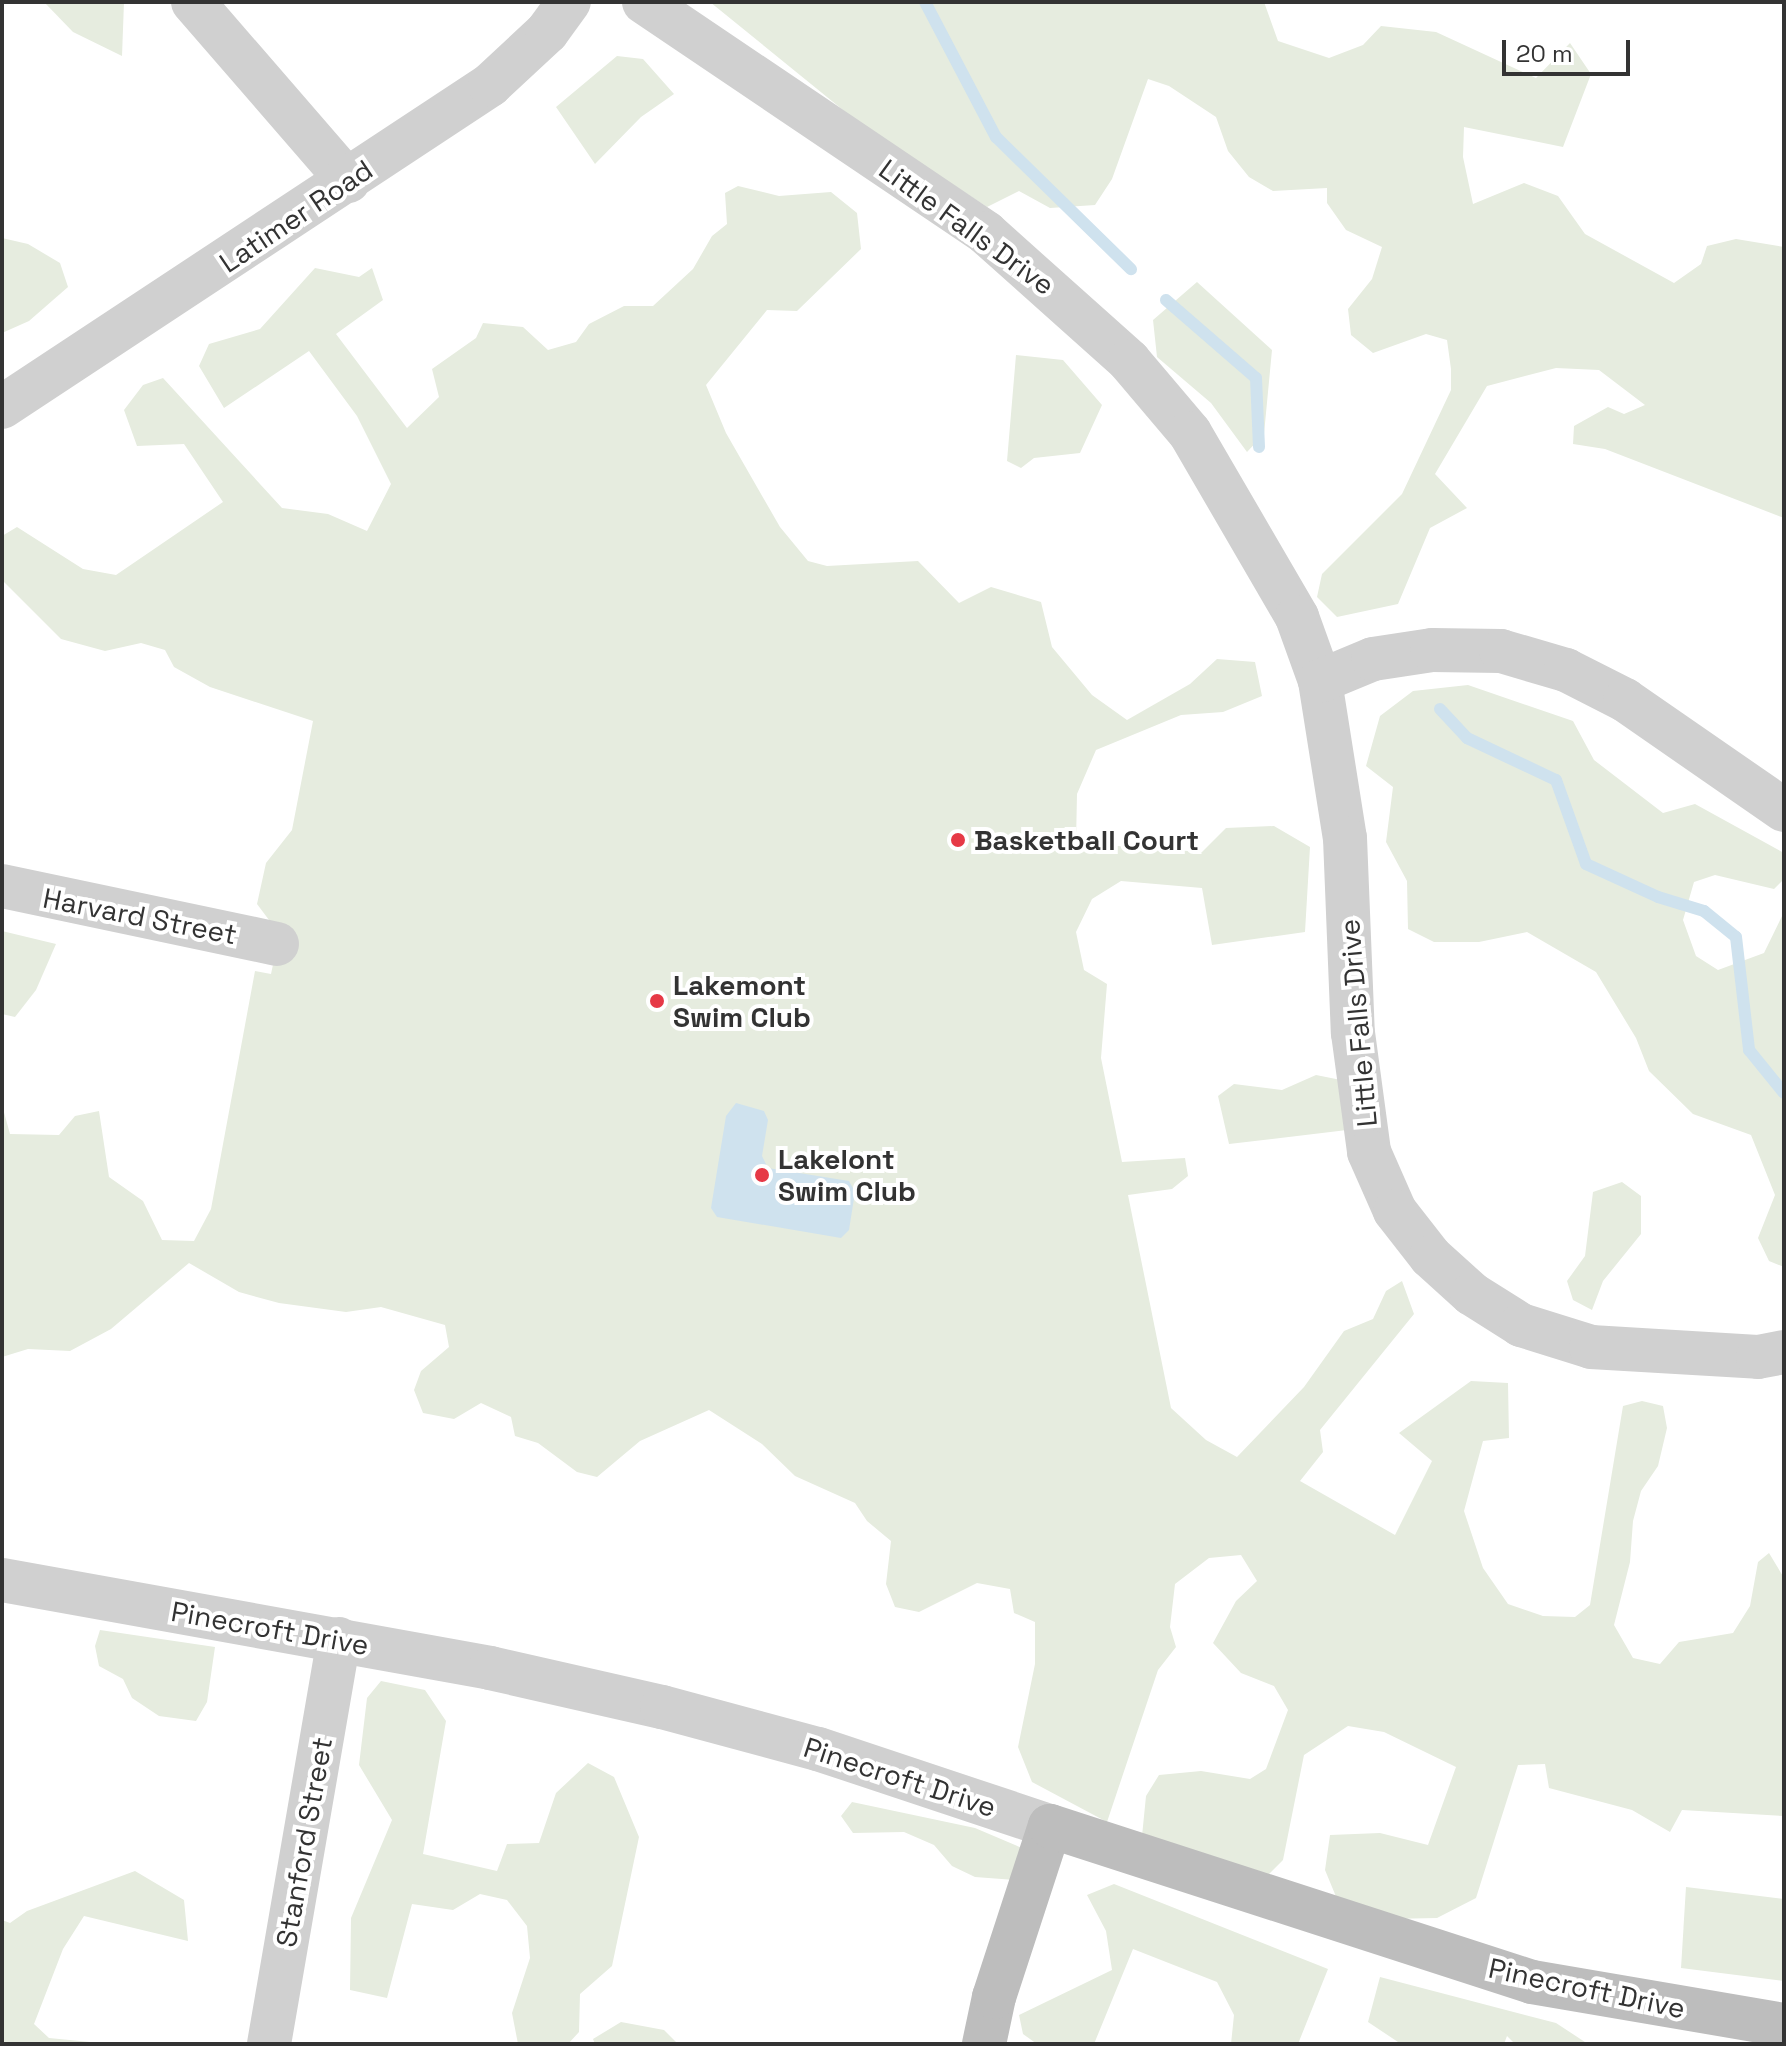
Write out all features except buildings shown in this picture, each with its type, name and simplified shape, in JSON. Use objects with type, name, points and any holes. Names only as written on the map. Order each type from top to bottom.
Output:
[{"type":"street","points":[[193,2],[348,181]]},
{"type":"street","name":"Latimer Road","points":[[2,407],[490,85],[547,32],[569,2]]},
{"type":"street","name":"Little Falls Drive","points":[[644,2],[986,233],[1129,361],[1190,433],[1297,617],[1320,681],[1345,838],[1359,1093],[1369,1152],[1395,1211],[1431,1257],[1472,1294],[1521,1325],[1591,1347],[1758,1357],[1784,1352]]},
{"type":"street","points":[[1320,681],[1373,659],[1432,650],[1514,655],[1566,670],[1625,700],[1784,810]]},
{"type":"street","name":"Harvard Street","points":[[2,886],[277,944]]},
{"type":"street","name":"Pinecroft Drive","points":[[2,1580],[339,1639],[662,1707],[818,1749],[1532,1982],[1784,2025]]},
{"type":"street","name":"Stanford Street","points":[[269,2044],[339,1639]]},
{"type":"street","points":[[984,2044],[994,1997],[1050,1826]]},
{"type":"shaded area","points":[[44,2],[124,2],[122,56],[73,32]]},
{"type":"shaded area","points":[[710,2],[1264,2],[1278,41],[1329,58],[1363,45],[1381,26],[1436,32],[1536,78],[1570,43],[1591,74],[1563,147],[1464,127],[1463,157],[1473,204],[1524,183],[1558,196],[1585,234],[1674,283],[1701,264],[1707,246],[1736,239],[1784,247],[1784,518],[1605,449],[1573,444],[1574,426],[1608,407],[1624,414],[1645,405],[1599,370],[1556,368],[1487,386],[1435,474],[1467,508],[1430,528],[1398,604],[1337,617],[1317,597],[1322,574],[1402,494],[1451,390],[1451,369],[1447,340],[1426,334],[1373,353],[1351,335],[1348,309],[1372,279],[1382,247],[1346,230],[1327,203],[1327,188],[1273,191],[1249,177],[1228,151],[1216,117],[1169,86],[1148,79],[1112,179],[1095,205],[1050,208],[1019,191],[987,207],[859,123]]},
{"type":"shaded area","points":[[617,56],[643,59],[674,94],[641,117],[595,164],[556,107]]},
{"type":"shaded area","points":[[738,186],[779,196],[831,192],[857,213],[861,249],[797,311],[767,310],[706,385],[726,433],[780,527],[808,561],[827,566],[918,561],[959,603],[991,587],[1041,602],[1052,647],[1092,695],[1127,720],[1190,684],[1217,659],[1255,662],[1262,696],[1223,712],[1181,715],[1096,750],[1077,794],[1076,843],[1202,852],[1226,828],[1274,826],[1310,847],[1305,932],[1212,945],[1202,888],[1121,881],[1092,899],[1076,932],[1084,970],[1107,984],[1101,1058],[1122,1162],[1185,1158],[1188,1176],[1172,1189],[1128,1195],[1171,1408],[1206,1440],[1237,1457],[1304,1387],[1344,1331],[1373,1319],[1386,1291],[1402,1281],[1414,1314],[1320,1430],[1323,1452],[1300,1481],[1395,1535],[1432,1461],[1399,1433],[1471,1381],[1508,1383],[1509,1438],[1483,1441],[1464,1511],[1483,1568],[1508,1604],[1543,1616],[1575,1617],[1590,1605],[1623,1406],[1642,1401],[1663,1406],[1667,1428],[1658,1466],[1641,1491],[1633,1521],[1630,1562],[1614,1625],[1633,1658],[1660,1664],[1679,1642],[1733,1633],[1750,1606],[1758,1562],[1769,1553],[1784,1578],[1784,1816],[1682,1810],[1670,1832],[1632,1810],[1549,1788],[1545,1764],[1518,1765],[1476,1898],[1437,1918],[1389,1919],[1337,1899],[1325,1870],[1330,1835],[1380,1833],[1428,1845],[1456,1767],[1384,1732],[1348,1726],[1304,1755],[1283,1860],[1263,1880],[1142,1836],[1146,1796],[1159,1775],[1201,1771],[1250,1779],[1266,1769],[1288,1710],[1274,1686],[1241,1673],[1213,1643],[1236,1601],[1257,1581],[1241,1555],[1209,1558],[1175,1584],[1170,1627],[1176,1647],[1158,1670],[1107,1822],[1032,1782],[1018,1747],[1035,1664],[1035,1622],[1014,1613],[1010,1589],[977,1583],[919,1612],[895,1607],[886,1584],[891,1541],[867,1521],[855,1503],[795,1476],[762,1444],[709,1410],[640,1441],[597,1477],[577,1472],[538,1443],[515,1436],[511,1417],[481,1403],[454,1419],[423,1413],[414,1390],[421,1371],[449,1347],[445,1325],[381,1307],[346,1312],[279,1303],[239,1292],[189,1263],[111,1329],[70,1351],[28,1349],[2,1357],[2,1105],[10,1134],[59,1135],[75,1116],[99,1111],[109,1177],[143,1201],[162,1240],[194,1241],[211,1209],[255,971],[271,974],[281,927],[272,924],[257,904],[266,863],[292,830],[313,721],[210,687],[174,667],[165,650],[141,643],[105,651],[61,639],[2,580],[2,536],[17,527],[83,569],[116,575],[223,502],[184,444],[137,446],[124,410],[143,385],[163,378],[282,508],[328,514],[367,531],[391,484],[357,416],[309,351],[224,408],[199,366],[209,344],[260,329],[315,268],[359,277],[372,268],[383,300],[336,334],[407,428],[439,397],[432,369],[476,338],[483,323],[523,327],[548,350],[576,342],[589,324],[624,306],[653,306],[693,269],[712,236],[727,224],[725,193]]},
{"type":"shaded area","points":[[2,238],[28,244],[60,263],[68,287],[29,321],[2,333]]},
{"type":"shaded area","points":[[1197,282],[1272,350],[1264,434],[1247,452],[1211,403],[1157,357],[1153,320]]},
{"type":"shaded area","points":[[1016,355],[1063,360],[1102,405],[1080,453],[1034,458],[1021,468],[1007,461]]},
{"type":"shaded area","points":[[1468,685],[1573,721],[1594,760],[1663,813],[1695,804],[1784,853],[1783,880],[1774,889],[1715,875],[1694,882],[1683,920],[1696,956],[1718,970],[1764,953],[1784,912],[1784,1267],[1769,1261],[1758,1238],[1775,1195],[1751,1135],[1693,1114],[1649,1071],[1636,1038],[1596,972],[1527,932],[1479,942],[1434,942],[1408,929],[1407,881],[1386,842],[1393,787],[1366,766],[1380,716],[1413,691]]},
{"type":"shaded area","points":[[2,931],[56,944],[36,990],[15,1017],[2,1014]]},
{"type":"shaded area","points":[[1316,1075],[1341,1080],[1347,1130],[1229,1144],[1218,1096],[1234,1084],[1282,1090]]},
{"type":"shaded area","points":[[1622,1182],[1641,1196],[1641,1234],[1603,1281],[1592,1310],[1573,1300],[1567,1281],[1585,1256],[1593,1192]]},
{"type":"shaded area","points":[[100,1630],[215,1647],[207,1702],[196,1721],[159,1716],[132,1698],[123,1679],[99,1666],[95,1646]]},
{"type":"shaded area","points":[[381,1681],[425,1690],[446,1721],[423,1854],[497,1871],[507,1844],[539,1843],[556,1793],[588,1763],[614,1777],[639,1837],[612,1966],[580,1994],[579,2032],[568,2044],[518,2044],[512,2013],[530,1958],[527,1926],[507,1900],[480,1894],[453,1910],[412,1904],[387,1998],[350,1990],[351,1918],[392,1820],[359,1765],[367,1698]]},
{"type":"shaded area","points":[[852,1802],[975,1828],[1022,1848],[1015,1880],[975,1877],[952,1866],[934,1845],[904,1832],[853,1833],[841,1816]]},
{"type":"shaded area","points":[[135,1871],[184,1900],[188,1941],[84,1916],[63,1949],[34,2024],[49,2038],[111,2044],[2,2044],[2,1920],[10,1923],[27,1911]]},
{"type":"shaded area","points":[[1114,1884],[1328,1969],[1298,2044],[1231,2044],[1234,2015],[1217,1982],[1133,1949],[1094,2044],[1037,2044],[1023,2034],[1019,2015],[1112,1970],[1106,1931],[1087,1895]]},
{"type":"shaded area","points":[[1686,1887],[1784,1899],[1784,1981],[1681,1968]]},
{"type":"shaded area","points":[[1380,1977],[1556,2023],[1588,2044],[1515,2044],[1507,2036],[1504,2044],[1401,2044],[1368,2022]]},
{"type":"shaded area","points":[[621,2022],[664,2030],[678,2044],[595,2044],[593,2039]]},
{"type":"water","name":"Lakelont Swim Club","points":[[736,1103],[764,1111],[768,1120],[762,1156],[768,1168],[849,1181],[855,1192],[849,1230],[841,1238],[717,1217],[711,1208],[726,1116]]},
{"type":"waterway","points":[[925,2],[996,137],[1131,269]]},
{"type":"waterway","points":[[1166,300],[1256,378],[1259,447]]},
{"type":"waterway","points":[[1440,709],[1467,738],[1556,780],[1586,864],[1658,897],[1704,911],[1736,937],[1749,1050],[1784,1093]]},
{"type":"place","name":"Basketball Court","points":[[958,840]]},
{"type":"place","name":"Lakemont Swim Club","points":[[657,1001]]},
{"type":"place","name":"Lakelont Swim Club","points":[[762,1175]]}]
